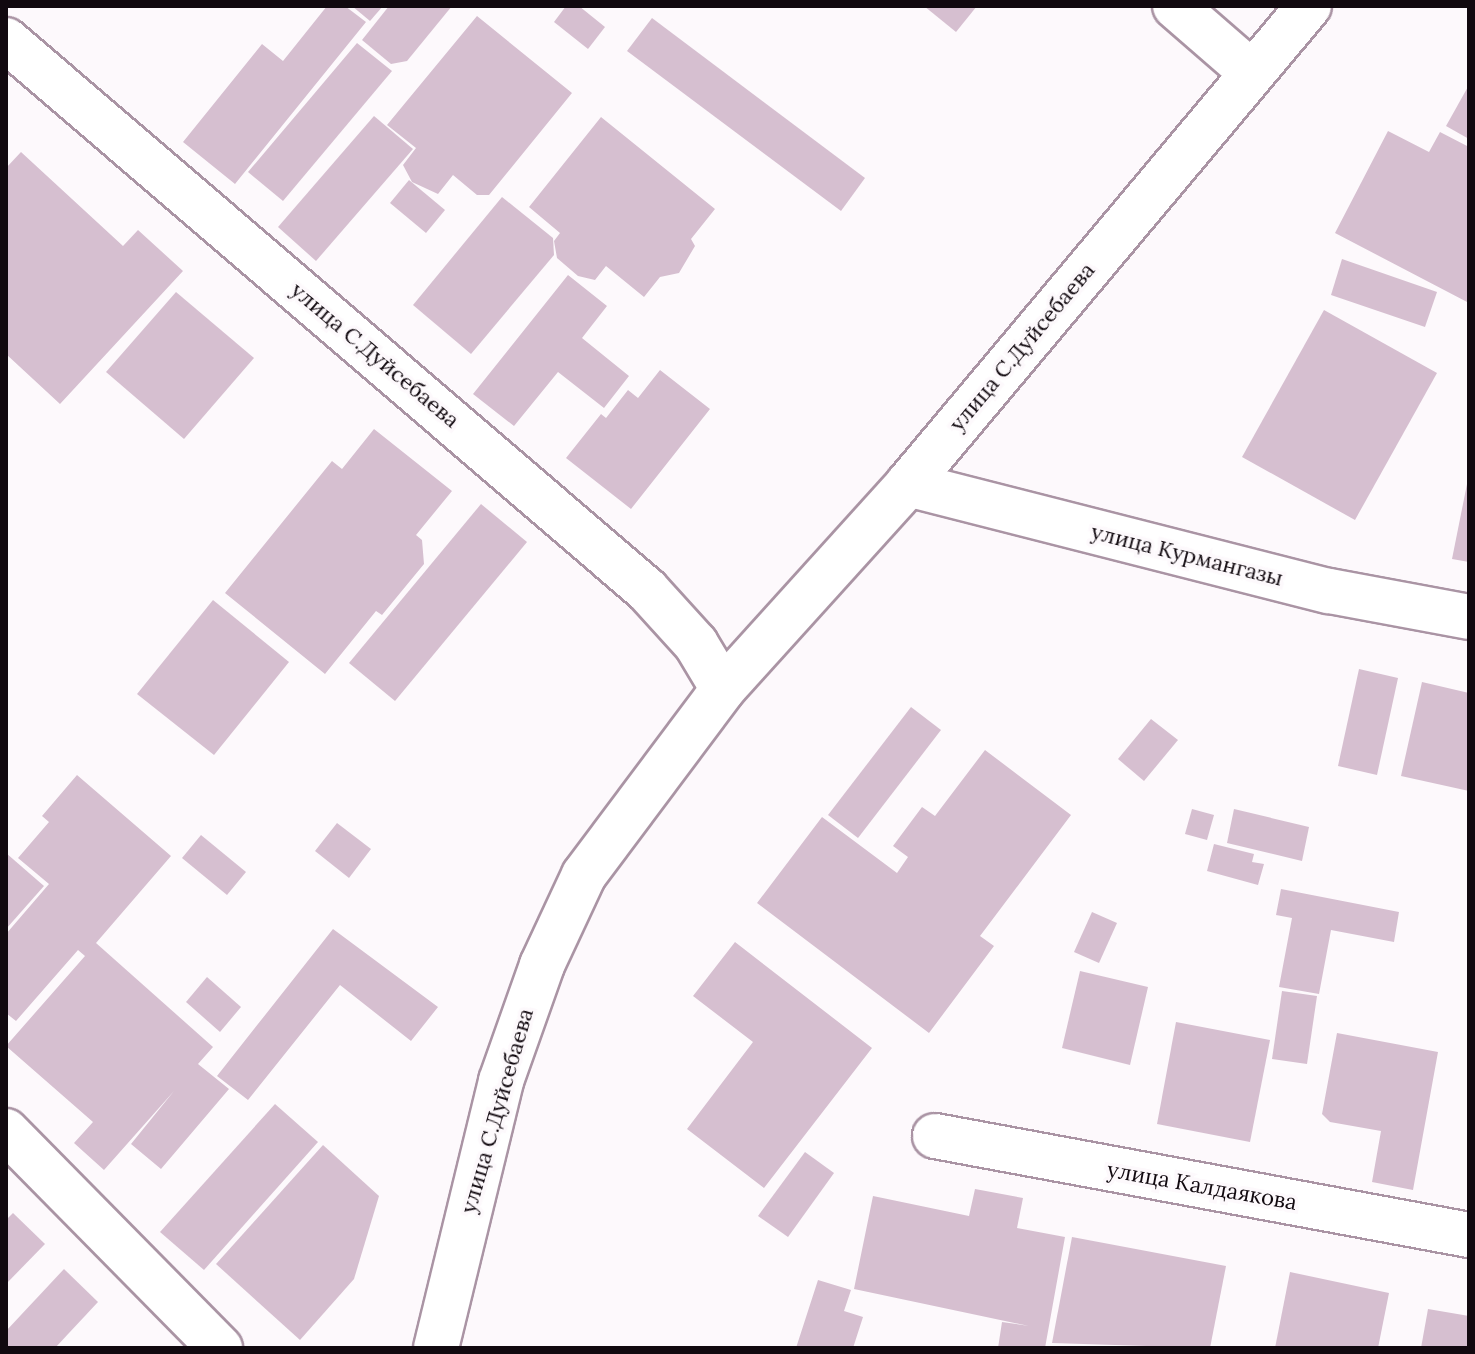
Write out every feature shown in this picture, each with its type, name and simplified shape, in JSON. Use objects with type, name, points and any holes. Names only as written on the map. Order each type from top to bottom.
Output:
[{"type":"street","points":[[1175,6],[1251,72]]},
{"type":"street","name":"улица С.Дуйсебаева","points":[[436,1348],[501,1081],[542,965],[584,875],[723,689],[908,484],[1309,6]]},
{"type":"street","name":"улица С.Дуйсебаева","points":[[6,40],[647,590],[696,644],[723,689]]},
{"type":"street","name":"улица Курмангазы","points":[[908,484],[1329,591],[1469,617]]},
{"type":"street","points":[[6,1131],[220,1348]]},
{"type":"street","name":"улица Калдаякова","points":[[935,1136],[1469,1235]]},
{"type":"building","points":[[327,6],[345,6],[366,22],[235,184],[183,142],[262,44],[283,61]]},
{"type":"building","points":[[352,6],[383,6],[370,21]]},
{"type":"building","points":[[389,6],[452,6],[407,61],[391,64],[362,40]]},
{"type":"building","points":[[566,6],[579,6],[605,27],[588,49],[554,22]]},
{"type":"building","points":[[924,6],[977,6],[956,32]]},
{"type":"building","points":[[477,16],[572,93],[489,195],[477,195],[453,175],[438,194],[412,182],[403,165],[416,148],[387,125]]},
{"type":"building","points":[[652,18],[865,178],[841,211],[627,51]]},
{"type":"building","points":[[357,43],[392,71],[283,201],[248,172]]},
{"type":"building","points":[[1469,85],[1469,139],[1446,126]]},
{"type":"building","points":[[374,116],[413,149],[316,261],[278,227]]},
{"type":"building","points":[[601,117],[715,209],[691,239],[695,246],[679,273],[660,277],[644,297],[606,266],[595,280],[578,276],[557,258],[554,241],[560,233],[529,207]]},
{"type":"building","points":[[1388,131],[1429,152],[1440,132],[1469,147],[1469,303],[1335,233]]},
{"type":"building","points":[[21,152],[123,246],[138,230],[183,271],[60,404],[6,354],[6,168]]},
{"type":"building","points":[[409,180],[445,210],[426,233],[390,203]]},
{"type":"building","points":[[502,197],[553,238],[554,255],[471,354],[413,305]]},
{"type":"building","points":[[1342,259],[1437,292],[1425,327],[1331,295]]},
{"type":"building","points":[[568,275],[607,306],[582,338],[629,376],[604,408],[558,372],[514,426],[473,394]]},
{"type":"building","points":[[176,292],[254,358],[184,439],[106,372]]},
{"type":"building","points":[[1324,310],[1437,373],[1355,520],[1242,457]]},
{"type":"building","points":[[660,370],[710,409],[631,509],[566,458],[601,414],[606,418],[628,390],[638,398]]},
{"type":"building","points":[[374,429],[452,491],[416,535],[422,540],[424,564],[382,615],[376,611],[325,674],[225,593],[332,461],[342,469]]},
{"type":"building","points":[[1469,479],[1469,562],[1452,559]]},
{"type":"building","points":[[481,504],[527,542],[395,701],[349,663]]},
{"type":"building","points":[[213,600],[289,662],[214,755],[137,694]]},
{"type":"building","points":[[1359,669],[1398,678],[1377,775],[1338,766]]},
{"type":"building","points":[[1422,682],[1469,693],[1469,791],[1401,776]]},
{"type":"building","points":[[911,707],[941,730],[858,838],[828,815]]},
{"type":"building","points":[[1151,719],[1178,740],[1144,781],[1118,759]]},
{"type":"building","points":[[985,750],[1071,815],[980,936],[994,946],[929,1033],[757,903],[822,817],[897,873],[908,857],[893,846],[922,807],[935,816]]},
{"type":"building","points":[[77,775],[171,856],[96,943],[213,1047],[198,1064],[229,1089],[161,1169],[131,1144],[174,1091],[104,1170],[74,1143],[93,1122],[6,1046],[85,956],[78,950],[16,1021],[6,1013],[6,934],[49,884],[18,858],[49,822],[42,816]]},
{"type":"building","points":[[1192,809],[1214,815],[1207,840],[1185,834]]},
{"type":"building","points":[[1234,809],[1309,827],[1302,861],[1227,843]]},
{"type":"building","points":[[337,823],[371,849],[349,878],[315,851]]},
{"type":"building","points":[[201,835],[246,872],[227,895],[182,858]]},
{"type":"building","points":[[1214,844],[1254,854],[1252,862],[1264,864],[1258,885],[1207,871]]},
{"type":"building","points":[[6,853],[44,886],[6,929]]},
{"type":"building","points":[[1281,889],[1399,912],[1394,942],[1331,930],[1319,994],[1279,987],[1292,918],[1276,915]]},
{"type":"building","points":[[1092,912],[1117,923],[1099,963],[1074,952]]},
{"type":"building","points":[[333,929],[438,1007],[411,1041],[340,985],[248,1100],[217,1076]]},
{"type":"building","points":[[735,942],[872,1048],[764,1188],[687,1129],[753,1042],[693,996]]},
{"type":"building","points":[[1080,971],[1148,987],[1130,1065],[1062,1048]]},
{"type":"building","points":[[207,977],[241,1007],[220,1032],[186,1002]]},
{"type":"building","points":[[1282,991],[1317,996],[1307,1064],[1272,1059]]},
{"type":"building","points":[[1176,1022],[1270,1040],[1250,1142],[1157,1124]]},
{"type":"building","points":[[1337,1033],[1438,1052],[1413,1190],[1372,1182],[1381,1131],[1330,1122],[1322,1114]]},
{"type":"building","points":[[275,1104],[318,1142],[204,1270],[160,1232]]},
{"type":"building","points":[[323,1145],[379,1196],[354,1279],[300,1340],[216,1264]]},
{"type":"building","points":[[805,1152],[834,1173],[788,1237],[758,1216]]},
{"type":"building","points":[[975,1189],[1023,1198],[1017,1228],[1065,1237],[1045,1348],[998,1348],[1002,1322],[1029,1326],[854,1289],[873,1196],[969,1216]]},
{"type":"building","points":[[13,1213],[45,1244],[6,1284],[6,1220]]},
{"type":"building","points":[[1072,1237],[1226,1266],[1210,1348],[1052,1343]]},
{"type":"building","points":[[64,1269],[98,1302],[55,1348],[6,1348],[6,1331]]},
{"type":"building","points":[[1290,1272],[1389,1293],[1378,1348],[1275,1348]]},
{"type":"building","points":[[818,1280],[851,1290],[844,1311],[863,1317],[853,1348],[796,1348]]},
{"type":"building","points":[[1428,1309],[1469,1316],[1469,1348],[1421,1348]]}]
